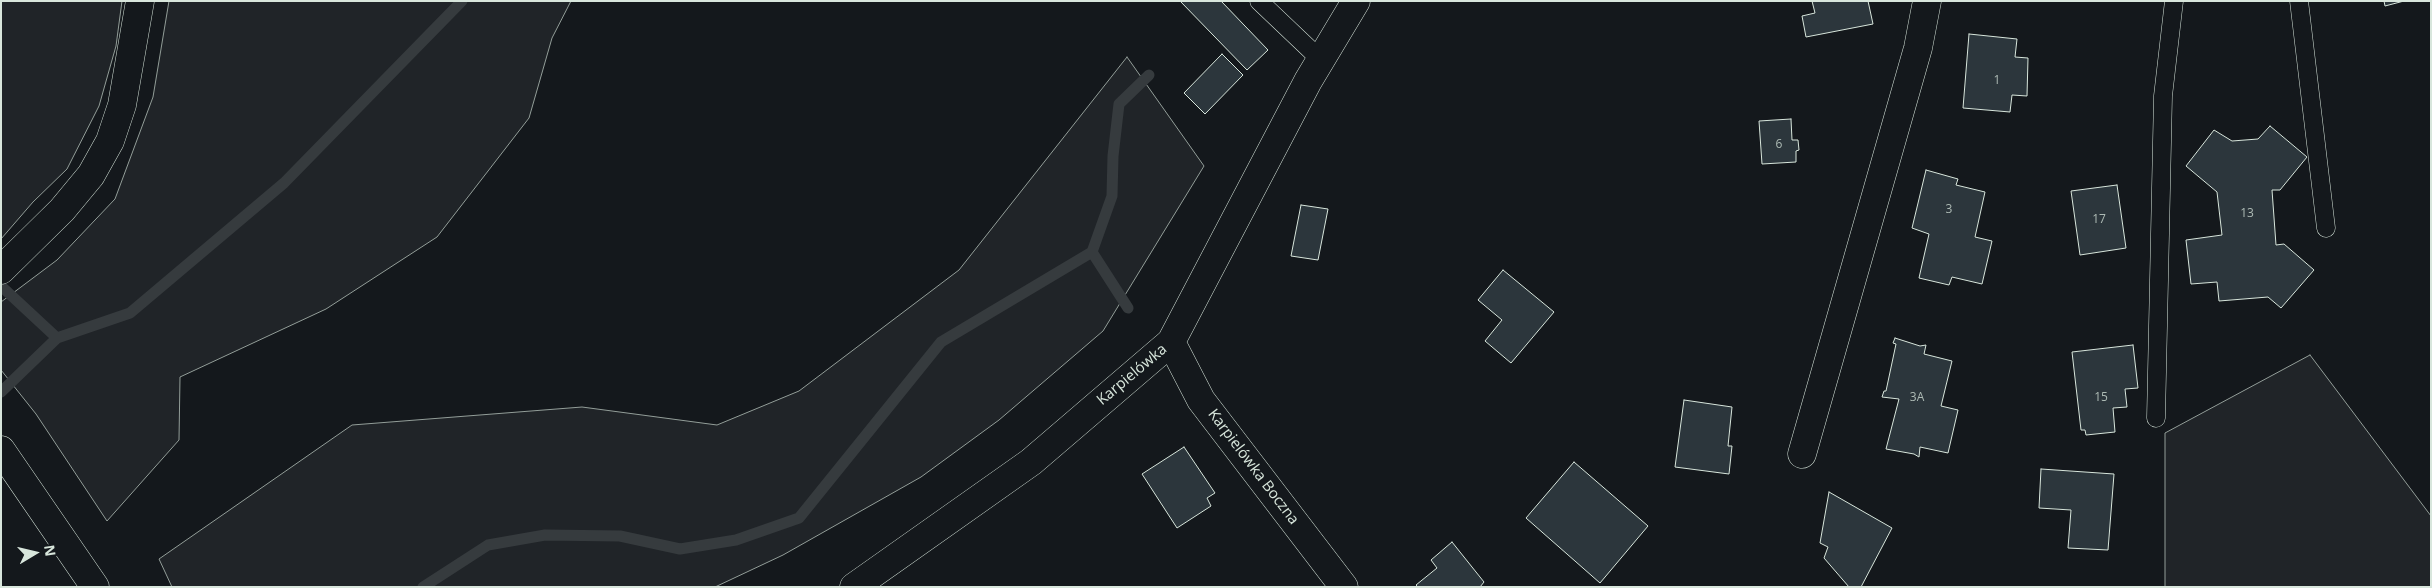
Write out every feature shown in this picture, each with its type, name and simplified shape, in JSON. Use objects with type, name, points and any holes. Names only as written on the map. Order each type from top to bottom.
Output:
[{"type":"street","points":[[1,270],[62,210],[91,175],[110,141],[122,105],[140,1]]},
{"type":"street","name":"Karpielówka","points":[[854,587],[1031,462],[1171,342],[1321,60],[1356,1]]},
{"type":"street","points":[[1802,454],[1918,48],[1928,1]]},
{"type":"street","name":"Karpielówka Boczna","points":[[1171,342],[1201,400],[1344,587]]},
{"type":"street","points":[[1,450],[95,587]]},
{"type":"lane","points":[[1259,1],[1321,60]]},
{"type":"lane","points":[[2156,418],[2163,96],[2174,1]]},
{"type":"lane","points":[[2299,1],[2326,228]]},
{"type":"shaded area","points":[[1,1],[122,1],[116,46],[99,106],[67,169],[33,202],[1,239]]},
{"type":"shaded area","points":[[169,1],[571,1],[552,38],[529,118],[437,237],[326,309],[180,377],[179,440],[107,521],[36,414],[1,370],[1,302],[57,260],[115,199],[153,97]]},
{"type":"shaded area","points":[[1127,57],[1204,166],[1103,331],[999,420],[921,477],[783,555],[715,587],[172,587],[159,559],[352,425],[582,407],[717,425],[799,391],[959,270]]},
{"type":"shaded area","points":[[2310,355],[2431,516],[2431,587],[2165,587],[2165,433]]},
{"type":"building","points":[[1180,1],[1221,1],[1268,50],[1247,70]]},
{"type":"building","points":[[1812,1],[1868,1],[1873,24],[1806,37],[1802,16],[1815,13]]},
{"type":"building","points":[[2384,1],[2404,1],[2385,6]]},
{"type":"building","points":[[1969,34],[2017,39],[2015,57],[2028,58],[2027,96],[2012,95],[2010,112],[1963,108]]},
{"type":"building","points":[[1222,54],[1243,75],[1205,114],[1184,93]]},
{"type":"building","points":[[1791,119],[1792,140],[1798,140],[1799,150],[1796,151],[1796,162],[1762,164],[1759,121]]},
{"type":"building","points":[[2270,126],[2307,157],[2280,190],[2272,190],[2276,245],[2284,244],[2314,270],[2281,308],[2268,297],[2219,301],[2217,282],[2191,284],[2186,240],[2222,235],[2217,192],[2186,166],[2214,130],[2232,141],[2258,139]]},
{"type":"building","points":[[1926,170],[1958,179],[1956,185],[1985,192],[1975,237],[1992,241],[1982,284],[1952,277],[1949,285],[1919,278],[1929,234],[1912,228]]},
{"type":"building","points":[[2117,185],[2126,248],[2080,255],[2071,191]]},
{"type":"building","points":[[1301,205],[1328,209],[1318,260],[1291,256]]},
{"type":"building","points":[[1503,270],[1554,312],[1511,363],[1485,341],[1502,320],[1478,300]]},
{"type":"building","points":[[1895,338],[1920,346],[1926,345],[1924,354],[1952,361],[1941,406],[1958,410],[1948,453],[1920,447],[1919,457],[1914,454],[1886,449],[1899,399],[1882,397],[1884,391],[1886,391],[1896,344],[1893,343]]},
{"type":"building","points":[[2133,345],[2138,388],[2125,389],[2127,407],[2113,408],[2115,432],[2086,435],[2085,430],[2081,430],[2072,352]]},
{"type":"building","points":[[1684,400],[1732,407],[1728,446],[1732,446],[1729,474],[1675,467]]},
{"type":"building","points":[[1184,447],[1215,493],[1207,498],[1211,506],[1177,528],[1142,474]]},
{"type":"building","points":[[1574,462],[1648,526],[1600,583],[1526,518]]},
{"type":"building","points":[[2041,469],[2114,474],[2108,550],[2068,548],[2071,510],[2039,508]]},
{"type":"building","points":[[1829,492],[1892,528],[1861,587],[1849,587],[1824,558],[1828,547],[1820,543]]},
{"type":"building","points":[[1452,542],[1484,582],[1480,587],[1418,587],[1416,585],[1437,568],[1431,560]]},
{"type":"waterway","points":[[1,392],[57,338],[130,313],[284,183],[462,1]]},
{"type":"waterway","points":[[423,587],[488,545],[545,535],[620,536],[680,549],[736,540],[799,518],[941,342],[1092,252],[1112,196],[1113,156],[1119,104],[1149,75]]},
{"type":"waterway","points":[[1092,252],[1128,308]]},
{"type":"waterway","points":[[1,286],[57,338]]}]
